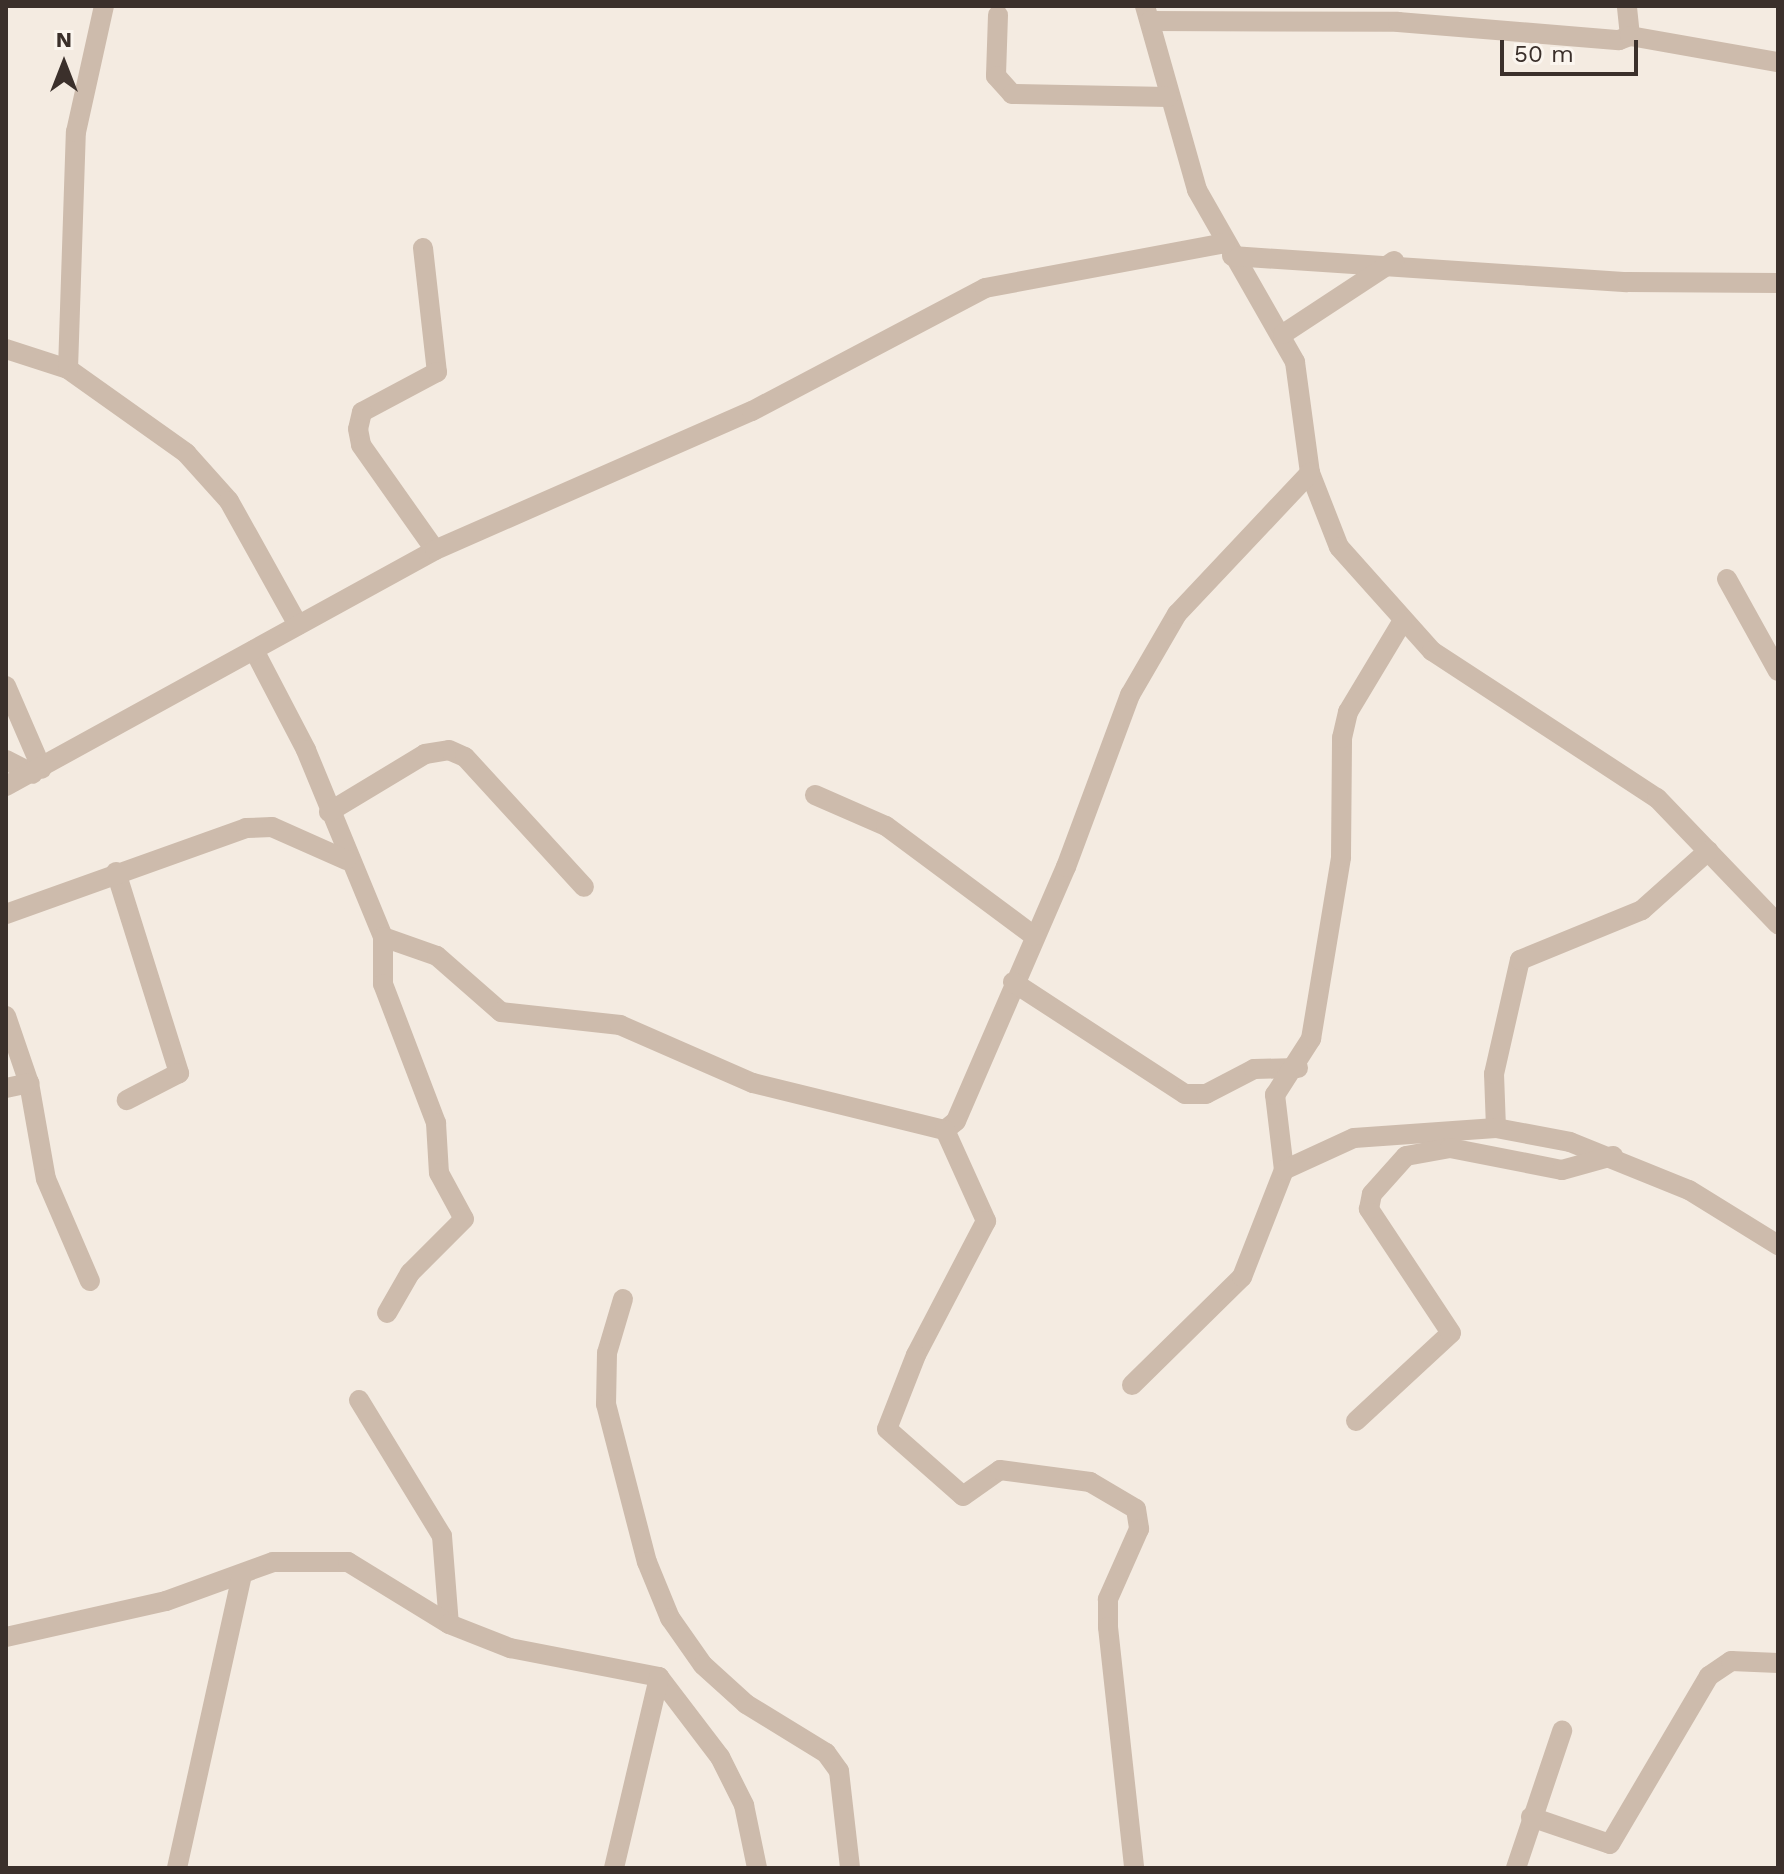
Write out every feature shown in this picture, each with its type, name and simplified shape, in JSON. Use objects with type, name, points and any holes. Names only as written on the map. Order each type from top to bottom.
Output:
[{"type":"street","points":[[68,369],[76,132],[104,6]]},
{"type":"street","points":[[1627,6],[1630,36]]},
{"type":"street","points":[[1778,62],[1630,36],[1397,14],[1147,14],[1168,97],[1197,190],[1228,249],[1283,334],[1302,383],[1310,473],[1339,547],[1359,576],[1382,587],[1402,622],[1432,651],[1657,798],[1708,851],[1770,902],[1778,924]]},
{"type":"street","points":[[998,15],[996,76],[1012,94],[1168,97]]},
{"type":"street","points":[[423,248],[437,372],[362,412],[358,429],[361,445],[435,550]]},
{"type":"street","points":[[6,786],[38,772],[435,550],[752,411],[985,288],[1228,249],[1627,282],[1778,283]]},
{"type":"street","points":[[1283,334],[1394,261]]},
{"type":"street","points":[[6,349],[68,369],[195,463],[272,568],[298,625]]},
{"type":"street","points":[[945,1130],[956,1121],[1130,695],[1177,614],[1310,473]]},
{"type":"street","points":[[1727,579],[1778,671]]},
{"type":"street","points":[[1132,1385],[1242,1277],[1284,1170],[1275,1095],[1298,1068],[1311,1039],[1341,857],[1348,712],[1402,622]]},
{"type":"street","points":[[254,650],[383,937],[383,984],[436,1123],[439,1173],[464,1219],[410,1273],[387,1313]]},
{"type":"street","points":[[6,686],[38,772]]},
{"type":"street","points":[[329,812],[425,754],[449,750],[465,757],[584,887]]},
{"type":"street","points":[[6,760],[38,772]]},
{"type":"street","points":[[815,795],[886,826],[1034,936]]},
{"type":"street","points":[[6,914],[116,872],[246,828],[272,827],[346,860]]},
{"type":"street","points":[[1496,1128],[1494,1074],[1520,960],[1642,910],[1708,851]]},
{"type":"street","points":[[116,872],[179,1073],[127,1100]]},
{"type":"street","points":[[383,937],[437,956],[501,1012],[620,1025],[753,1083],[945,1130]]},
{"type":"street","points":[[1013,982],[1185,1094],[1206,1094],[1254,1069],[1298,1068]]},
{"type":"street","points":[[6,1016],[29,1083],[46,1179],[90,1281]]},
{"type":"street","points":[[6,1088],[29,1083]]},
{"type":"street","points":[[1284,1170],[1354,1138],[1496,1128],[1613,1156],[1689,1190],[1778,1245]]},
{"type":"street","points":[[945,1130],[986,1221],[916,1355],[887,1429],[963,1496],[1000,1470],[1090,1482],[1136,1509],[1139,1529],[1108,1599],[1108,1627],[1134,1868]]},
{"type":"street","points":[[1356,1421],[1451,1333],[1369,1209],[1372,1194],[1406,1156],[1450,1148],[1562,1170],[1613,1156]]},
{"type":"street","points":[[623,1299],[607,1353],[606,1404],[647,1562],[670,1618],[703,1665],[746,1704],[826,1753],[839,1771],[850,1868]]},
{"type":"street","points":[[359,1400],[442,1536],[449,1624]]},
{"type":"street","points":[[6,1637],[166,1601],[273,1562],[348,1562],[449,1624],[550,1659],[659,1677],[720,1757],[744,1805],[757,1868]]},
{"type":"street","points":[[177,1868],[242,1575]]},
{"type":"street","points":[[1531,1817],[1610,1844],[1709,1676],[1731,1661],[1778,1663]]},
{"type":"street","points":[[614,1868],[659,1677]]},
{"type":"street","points":[[1516,1868],[1562,1731]]}]
